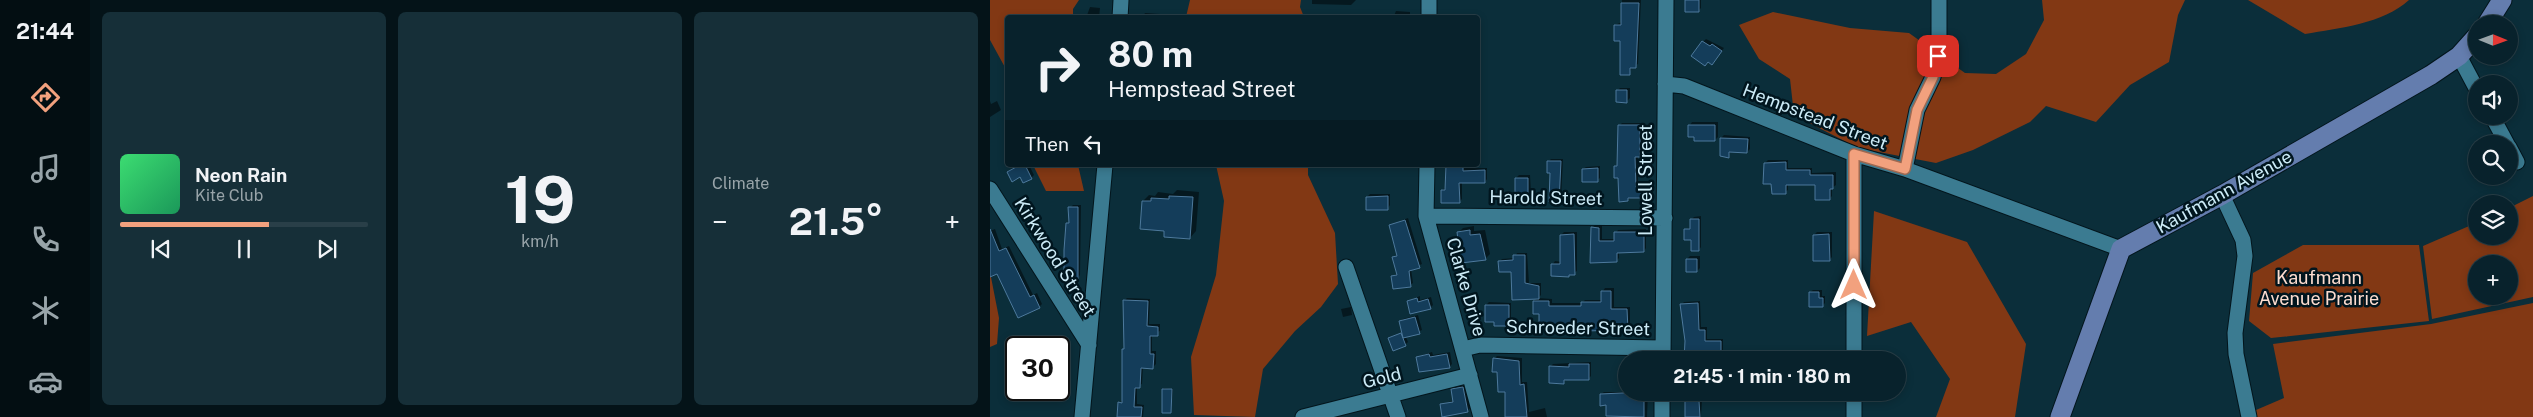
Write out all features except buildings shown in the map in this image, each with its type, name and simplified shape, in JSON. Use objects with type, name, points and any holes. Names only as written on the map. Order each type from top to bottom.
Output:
[{"type":"main road","points":[[2493,15],[2502,0]]},
{"type":"main road","name":"Kaufmann Avenue","points":[[2121,249],[2222,195],[2431,76],[2459,56],[2468,46]]},
{"type":"main road","points":[[2060,417],[2121,249]]},
{"type":"street","points":[[1120,15],[1121,0]]},
{"type":"street","points":[[1429,0],[1429,15]]},
{"type":"street","name":"Lowell Street","points":[[1663,351],[1666,0]]},
{"type":"street","points":[[1905,169],[1917,110],[1933,77],[1938,56],[1939,0]]},
{"type":"street","points":[[2459,56],[2469,75]]},
{"type":"street","name":"Hempstead Street","points":[[1665,84],[1684,86],[1854,154],[1905,169],[2121,249]]},
{"type":"street","points":[[1854,154],[1854,351]]},
{"type":"street","points":[[1082,417],[1106,167]]},
{"type":"street","name":"Clarke Drive","points":[[1427,167],[1426,216],[1481,417]]},
{"type":"street","name":"Kirkwood Street","points":[[990,189],[1089,345]]},
{"type":"street","points":[[2222,195],[2242,240],[2245,256],[2235,333],[2236,354],[2249,417]]},
{"type":"street","name":"Harold Street","points":[[1426,216],[1665,218]]},
{"type":"street","points":[[1346,267],[1389,396],[1398,417]]},
{"type":"street","name":"Schroeder Street","points":[[1463,348],[1480,345],[1618,352]]},
{"type":"street","name":"Gold","points":[[1303,417],[1470,375]]},
{"type":"street","points":[[1662,401],[1662,417]]},
{"type":"street","points":[[1854,401],[1854,417]]},
{"type":"green space","points":[[990,0],[1079,0],[1073,9],[1073,15],[1005,15],[1005,67],[990,40]]},
{"type":"green space","points":[[1190,0],[1301,0],[1300,7],[1303,15],[1186,15]]},
{"type":"green space","points":[[2042,0],[2185,0],[2178,15],[2169,62],[2130,85],[2096,122],[2046,106],[2030,122],[1973,150],[1936,163],[1858,148],[1794,115],[1790,79],[1759,59],[1739,25],[1773,12],[1850,28],[1909,33],[1965,73],[1996,74],[2026,54],[2044,20]]},
{"type":"green space","points":[[2248,0],[2409,0],[2387,15],[2374,20],[2305,34]]},
{"type":"green space","points":[[1034,167],[1078,167],[1084,191],[1046,191]]},
{"type":"green space","points":[[1216,167],[1308,167],[1308,175],[1335,233],[1338,284],[1321,307],[1295,331],[1263,369],[1255,417],[1194,415],[1191,357],[1216,275],[1224,201]]},
{"type":"green space","name":"Kaufmann Avenue Prairie","points":[[2533,196],[2533,297],[2518,300],[2518,255],[2468,255],[2468,305],[2496,305],[2432,319],[2423,246],[2468,226],[2468,245],[2518,245],[2518,204]]},
{"type":"green space","points":[[1874,211],[1967,242],[2026,344],[2015,417],[1936,417],[1950,379],[1911,322],[1867,336]]},
{"type":"green space","name":"Kaufmann Avenue Prairie","points":[[2303,245],[2419,245],[2429,321],[2271,338],[2249,321],[2253,273]]},
{"type":"green space","points":[[990,272],[999,318],[997,344],[990,347]]},
{"type":"green space","name":"Kaufmann Avenue Prairie","points":[[2533,303],[2533,417],[2257,417],[2256,410],[2284,398],[2273,344],[2431,324]]},
{"type":"route","points":[[1854,285],[1854,154],[1905,169],[1917,110],[1933,77],[1938,56]]}]
